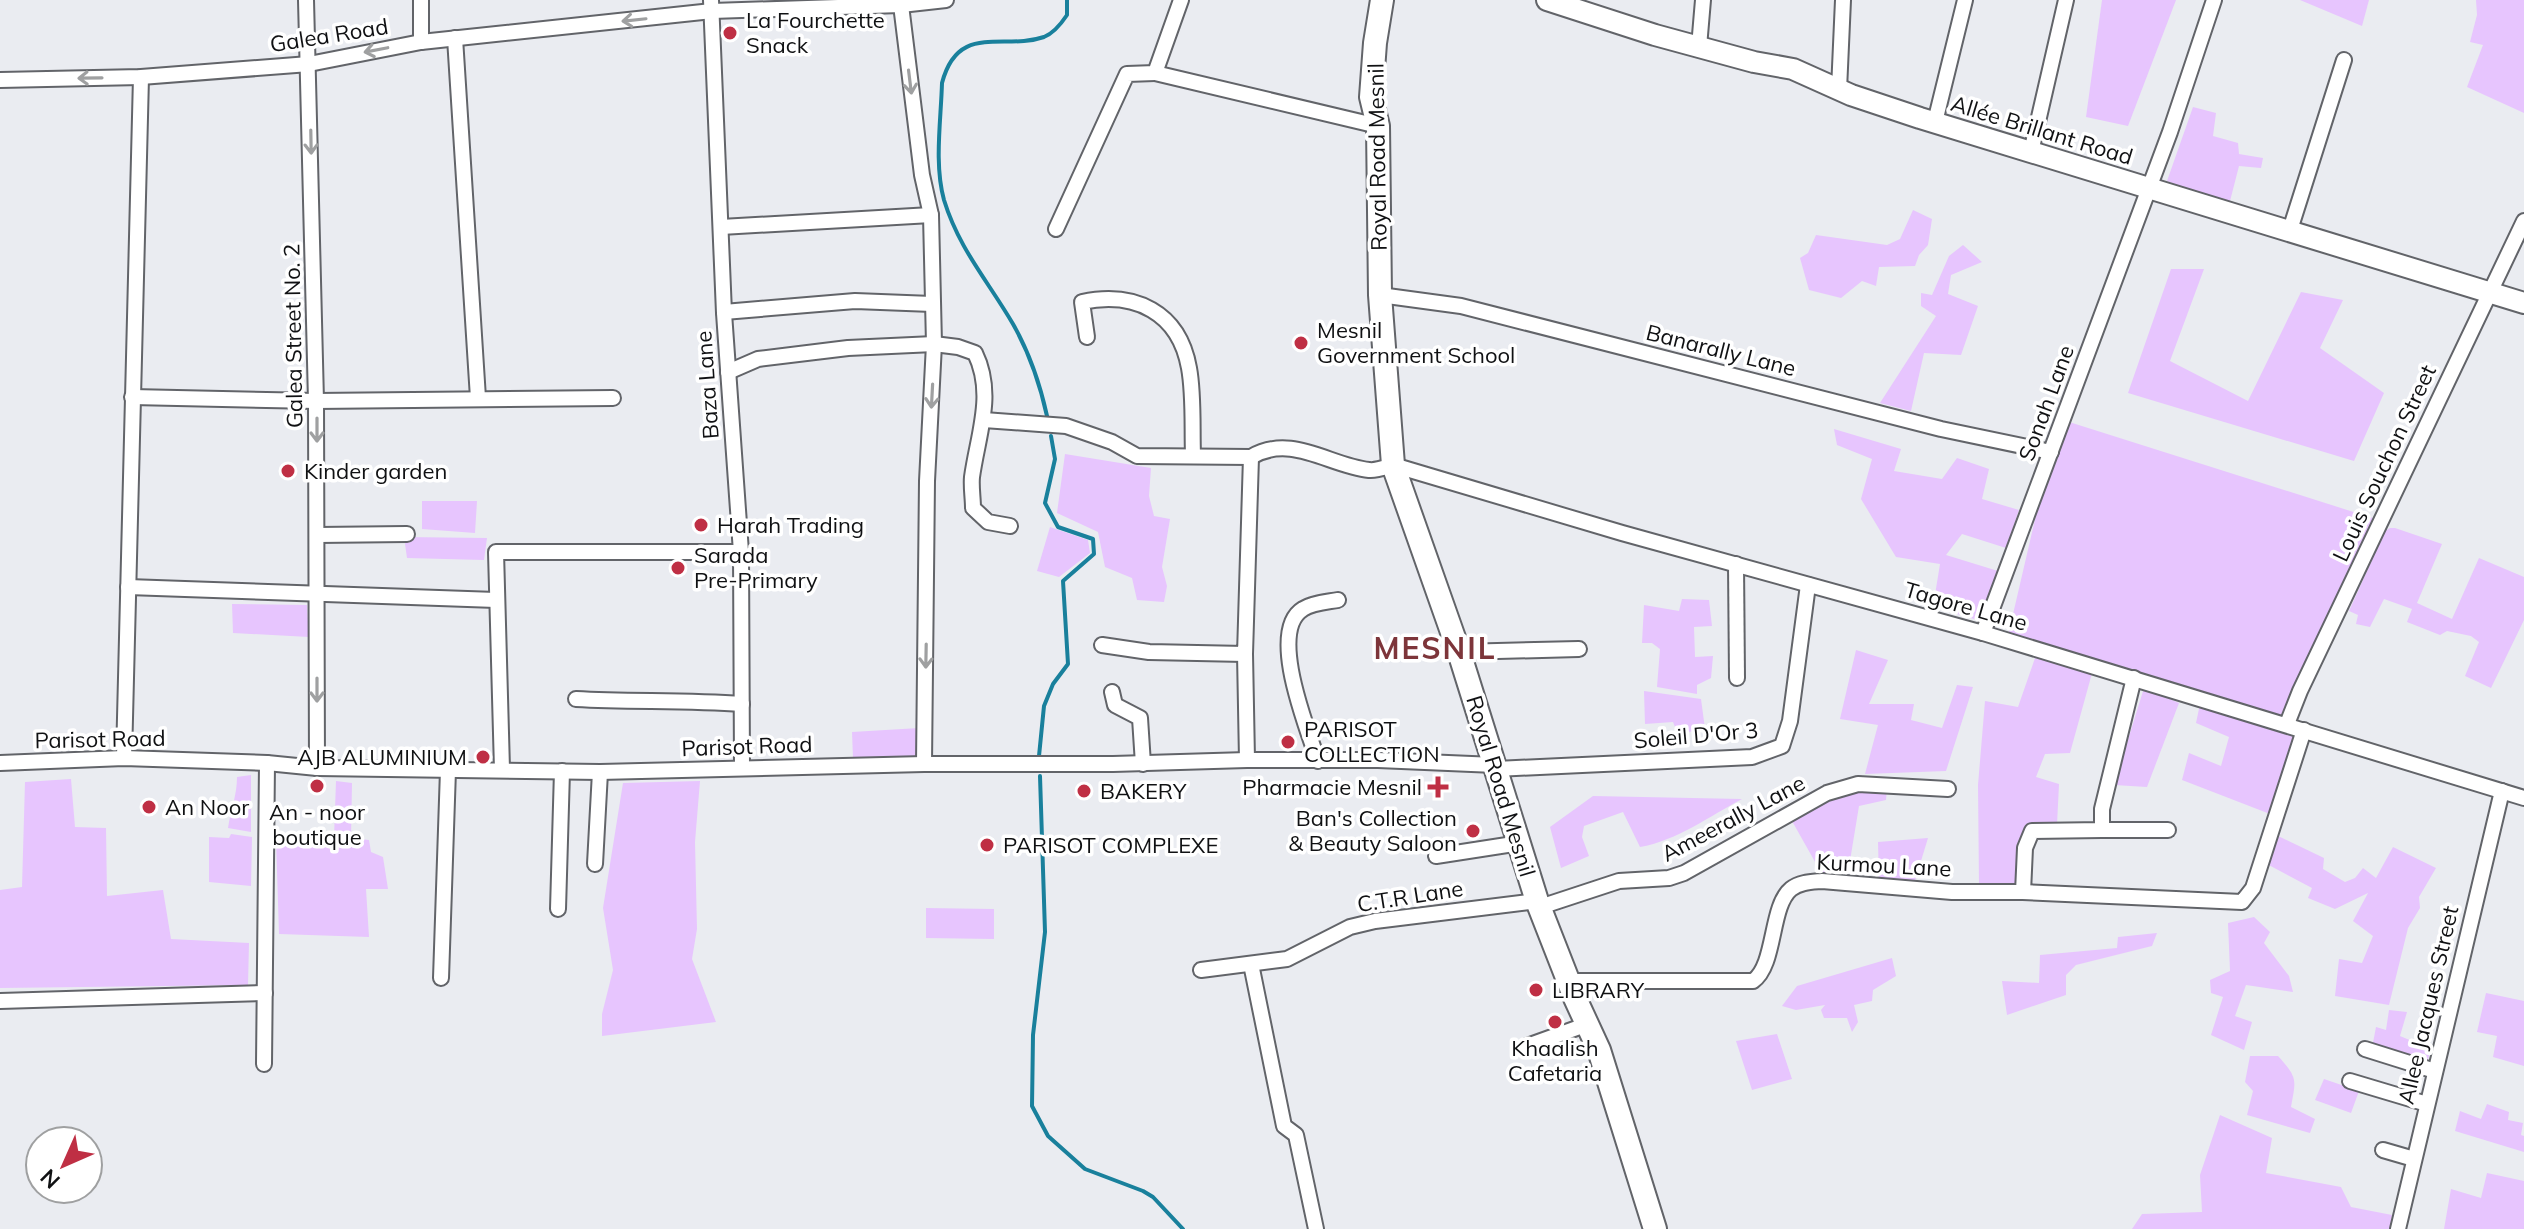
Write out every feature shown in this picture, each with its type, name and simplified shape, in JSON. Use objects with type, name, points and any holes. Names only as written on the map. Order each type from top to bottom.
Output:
[{"type":"main road","name":"Royal Road Mesnil","points":[[1382,0],[1371,97],[1378,126],[1380,295],[1393,465],[1459,652],[1539,904],[1600,1053],[1655,1229]]},
{"type":"main road","name":"Allée Brillant Road","points":[[1547,0],[1699,47],[1793,69],[1839,90],[1935,122],[2524,303]]},
{"type":"street","name":"Galea Street No. 2","points":[[306,0],[318,535],[317,768]]},
{"type":"street","points":[[421,0],[421,42]]},
{"type":"street","name":"Galea Road","points":[[0,80],[141,77],[309,64],[421,42],[711,6],[901,5],[946,0]]},
{"type":"street","points":[[1155,73],[1181,0]]},
{"type":"street","points":[[1699,47],[1703,0]]},
{"type":"street","points":[[1839,90],[1843,0]]},
{"type":"street","points":[[1935,122],[1965,0]]},
{"type":"street","points":[[2031,152],[2066,0]]},
{"type":"street","name":"Sonah Lane","points":[[1983,633],[2170,132],[2214,0]]},
{"type":"street","points":[[901,5],[922,175],[931,215],[934,344],[927,481],[924,764]]},
{"type":"street","name":"Baza Lane","points":[[711,6],[724,312],[741,552],[742,767]]},
{"type":"street","points":[[455,38],[478,398]]},
{"type":"street","points":[[2290,230],[2344,60]]},
{"type":"street","points":[[1056,229],[1127,74],[1155,73],[1378,126]]},
{"type":"street","points":[[124,758],[141,77]]},
{"type":"street","points":[[721,227],[931,215]]},
{"type":"street","name":"Louis Souchon Street","points":[[2287,724],[2306,677],[2524,221]]},
{"type":"street","name":"Banarally Lane","points":[[1380,295],[1461,306],[1941,429],[2051,452]]},
{"type":"street","points":[[1087,337],[1082,302],[1098,299],[1134,301],[1161,314],[1182,342],[1189,369],[1193,455]]},
{"type":"street","points":[[724,312],[855,301],[932,304]]},
{"type":"street","points":[[728,372],[758,359],[800,353],[934,344],[975,353],[984,372],[984,420],[972,479],[973,508],[988,522],[1010,526]]},
{"type":"street","points":[[132,397],[316,401],[613,398]]},
{"type":"street","name":"Tagore Lane","points":[[984,420],[1066,426],[1112,442],[1137,456],[1251,457],[1263,450],[1286,449],[1313,453],[1370,471],[1393,465],[1983,633],[2524,798]]},
{"type":"street","points":[[1247,760],[1245,654],[1251,457]]},
{"type":"street","points":[[318,535],[407,534]]},
{"type":"street","points":[[502,769],[496,552],[741,552]]},
{"type":"street","points":[[1736,564],[1737,678]]},
{"type":"street","name":"Soleil D'Or 3","points":[[1496,767],[1752,757],[1782,746],[1791,714],[1808,585]]},
{"type":"street","points":[[128,587],[496,600]]},
{"type":"street","points":[[1318,761],[1290,669],[1288,629],[1296,614],[1303,609],[1338,600]]},
{"type":"street","points":[[1102,645],[1149,652],[1245,654]]},
{"type":"street","points":[[1459,652],[1579,649]]},
{"type":"street","points":[[2102,830],[2102,809],[2134,678]]},
{"type":"street","points":[[1112,692],[1115,705],[1140,718],[1143,764]]},
{"type":"street","points":[[576,699],[742,704]]},
{"type":"street","name":"Kurmou Lane","points":[[1568,981],[1753,981],[1760,976],[1767,960],[1772,934],[1788,890],[1801,883],[1822,881],[1952,892],[2023,892],[2242,902],[2253,888],[2304,730]]},
{"type":"street","name":"Parisot Road","points":[[0,763],[124,758],[267,763],[317,768],[600,772],[1247,760],[1378,760],[1496,767]]},
{"type":"street","points":[[264,1064],[267,763]]},
{"type":"street","points":[[441,978],[448,770]]},
{"type":"street","points":[[558,909],[562,771]]},
{"type":"street","points":[[595,864],[600,772]]},
{"type":"street","name":"Ameerally Lane","points":[[1539,904],[1619,881],[1669,878],[1684,873],[1827,793],[1858,784],[1948,789]]},
{"type":"street","name":"Allee Jacques Street","points":[[2398,1229],[2502,791]]},
{"type":"street","points":[[2023,892],[2025,848],[2032,831],[2168,830]]},
{"type":"street","points":[[1436,856],[1520,843]]},
{"type":"street","name":"C.T.R Lane","points":[[1201,970],[1287,959],[1350,927],[1375,921],[1539,904]]},
{"type":"street","points":[[1251,964],[1284,1126],[1296,1135],[1316,1229]]},
{"type":"street","points":[[0,1001],[265,993]]},
{"type":"street","points":[[1527,1046],[1588,1024]]},
{"type":"street","points":[[2365,1049],[2435,1071]]},
{"type":"street","points":[[2350,1081],[2427,1104]]},
{"type":"street","points":[[2383,1150],[2414,1159]]},
{"type":"shaded area","points":[[2102,0],[2176,0],[2128,126],[2086,117]]},
{"type":"shaded area","points":[[2300,0],[2369,0],[2362,26]]},
{"type":"shaded area","points":[[2476,0],[2524,0],[2524,113],[2467,87],[2483,45],[2470,42],[2477,15]]},
{"type":"shaded area","points":[[2193,107],[2216,113],[2213,136],[2238,143],[2239,154],[2263,158],[2261,168],[2239,166],[2229,205],[2167,181]]},
{"type":"shaded area","points":[[1913,210],[1932,219],[1928,245],[1915,266],[1879,267],[1876,286],[1862,281],[1841,298],[1809,290],[1800,258],[1808,253],[1816,235],[1887,245],[1900,239]]},
{"type":"shaded area","points":[[1963,245],[1982,262],[1951,275],[1948,294],[1978,306],[1961,355],[1924,353],[1911,411],[1880,403],[1936,316],[1921,306],[1921,293],[1932,295],[1949,256]]},
{"type":"shaded area","points":[[2171,269],[2204,269],[2170,361],[2248,401],[2301,292],[2343,300],[2320,348],[2384,393],[2354,461],[2128,393]]},
{"type":"shaded area","points":[[2066,421],[2382,521],[2286,723],[2094,666],[2070,753],[2045,754],[2036,777],[2059,784],[2057,825],[2036,822],[2022,835],[2017,885],[1979,886],[1978,785],[1985,701],[2018,707],[2035,658],[2089,666],[2007,640],[2050,455]]},
{"type":"shaded area","points":[[1834,429],[1901,449],[1894,471],[1942,479],[1957,458],[1989,469],[1982,499],[2019,510],[2006,548],[1962,534],[1946,555],[1998,571],[1981,621],[1933,607],[1940,564],[1896,557],[1861,499],[1872,459],[1837,445]]},
{"type":"shaded area","points":[[1065,454],[1151,468],[1149,496],[1154,516],[1170,519],[1162,567],[1167,586],[1164,602],[1137,600],[1132,578],[1105,567],[1098,532],[1057,513]]},
{"type":"shaded area","points":[[422,501],[477,501],[475,533],[422,529]]},
{"type":"shaded area","points":[[1050,527],[1088,540],[1090,553],[1059,577],[1037,571]]},
{"type":"shaded area","points":[[2390,528],[2442,544],[2417,603],[2452,619],[2479,558],[2524,577],[2524,620],[2491,688],[2465,676],[2479,642],[2471,636],[2447,631],[2440,635],[2407,622],[2412,609],[2384,599],[2370,627],[2356,624],[2358,615],[2349,611],[2385,531]]},
{"type":"shaded area","points":[[404,537],[487,538],[484,560],[407,558]]},
{"type":"shaded area","points":[[1682,599],[1709,600],[1712,626],[1694,627],[1695,657],[1713,656],[1711,678],[1697,685],[1697,694],[1657,687],[1660,649],[1652,643],[1642,643],[1644,605],[1679,611]]},
{"type":"shaded area","points":[[232,604],[307,605],[309,637],[233,633]]},
{"type":"shaded area","points":[[1856,650],[1888,660],[1869,704],[1914,704],[1911,720],[1942,728],[1957,685],[1973,687],[1946,771],[1865,774],[1878,725],[1840,719]]},
{"type":"shaded area","points":[[2144,688],[2179,703],[2147,787],[2114,785]]},
{"type":"shaded area","points":[[1644,691],[1701,699],[1705,729],[1678,734],[1673,722],[1645,724]]},
{"type":"shaded area","points":[[2200,704],[2296,731],[2270,814],[2182,780],[2189,753],[2221,766],[2229,737],[2196,723]]},
{"type":"shaded area","points":[[919,728],[921,761],[853,758],[852,732]]},
{"type":"shaded area","points":[[251,775],[251,832],[228,828],[237,777]]},
{"type":"shaded area","points":[[71,779],[75,827],[106,828],[107,896],[163,890],[171,939],[249,943],[248,985],[0,988],[0,890],[22,887],[25,782]]},
{"type":"shaded area","points":[[336,781],[352,783],[351,838],[369,840],[371,852],[383,857],[388,889],[366,889],[369,937],[279,934],[276,839],[334,838]]},
{"type":"shaded area","points":[[700,781],[695,842],[697,929],[692,959],[716,1022],[602,1036],[602,1014],[613,970],[603,908],[623,783]]},
{"type":"shaded area","points":[[1887,788],[1886,800],[1859,806],[1847,879],[1823,876],[1792,821],[1844,794]]},
{"type":"shaded area","points":[[1593,796],[1742,799],[1680,834],[1640,847],[1623,812],[1584,826],[1582,837],[1589,856],[1561,868],[1550,827]]},
{"type":"shaded area","points":[[231,834],[252,837],[251,886],[209,882],[209,837],[229,838]]},
{"type":"shaded area","points":[[2274,834],[2324,858],[2323,869],[2345,882],[2355,878],[2363,868],[2376,878],[2393,847],[2436,868],[2419,897],[2420,908],[2408,928],[2389,1005],[2335,996],[2339,959],[2362,963],[2373,936],[2353,921],[2368,893],[2335,909],[2308,898],[2312,888],[2265,863]]},
{"type":"shaded area","points":[[1928,838],[1914,884],[1879,881],[1878,842]]},
{"type":"shaded area","points":[[926,908],[994,909],[994,939],[926,938]]},
{"type":"shaded area","points":[[2254,917],[2270,932],[2264,943],[2289,976],[2293,992],[2246,985],[2235,1016],[2252,1022],[2244,1050],[2211,1035],[2223,997],[2211,993],[2210,980],[2230,971],[2228,923]]},
{"type":"shaded area","points":[[2157,933],[2152,946],[2076,965],[2066,975],[2066,995],[2007,1015],[2002,981],[2039,983],[2040,955],[2117,948],[2118,937]]},
{"type":"shaded area","points":[[1892,958],[1896,976],[1873,990],[1872,1001],[1854,1005],[1858,1022],[1852,1032],[1847,1018],[1824,1018],[1821,1010],[1825,1005],[1796,1010],[1782,1006],[1797,986]]},
{"type":"shaded area","points":[[2486,993],[2524,1001],[2524,1066],[2493,1057],[2497,1036],[2477,1032]]},
{"type":"shaded area","points":[[2389,1010],[2407,1012],[2400,1036],[2431,1049],[2426,1066],[2372,1048],[2376,1027],[2386,1030]]},
{"type":"shaded area","points":[[1777,1034],[1792,1079],[1752,1090],[1736,1041]]},
{"type":"shaded area","points":[[2250,1056],[2278,1056],[2289,1069],[2294,1079],[2291,1107],[2315,1119],[2310,1133],[2247,1115],[2253,1091],[2245,1082]]},
{"type":"shaded area","points":[[2324,1079],[2359,1091],[2351,1113],[2315,1100]]},
{"type":"shaded area","points":[[2487,1104],[2509,1112],[2508,1120],[2523,1123],[2521,1135],[2524,1136],[2524,1152],[2455,1131],[2460,1111],[2481,1119]]},
{"type":"shaded area","points":[[2220,1115],[2272,1138],[2266,1173],[2341,1187],[2351,1207],[2392,1215],[2390,1229],[2132,1229],[2142,1214],[2202,1212],[2200,1175]]},
{"type":"shaded area","points":[[2487,1173],[2524,1181],[2524,1229],[2444,1229],[2451,1189],[2481,1198]]},
{"type":"waterway","points":[[1047,416],[1033,368],[1019,335],[966,249],[944,200],[939,157],[942,83],[949,64],[970,45],[1029,40],[1048,35],[1067,15],[1067,0]]},
{"type":"waterway","points":[[1039,756],[1044,706],[1053,684],[1068,664],[1063,581],[1094,554],[1093,539],[1058,527],[1045,503],[1055,459],[1051,436]]},
{"type":"waterway","points":[[1040,776],[1045,932],[1033,1035],[1032,1106],[1048,1136],[1085,1169],[1153,1197],[1183,1229]]},
{"type":"place","name":"La Fourchette Snack","points":[[730,33]]},
{"type":"place","name":"Mesnil Government School","points":[[1301,343]]},
{"type":"place","name":"Kinder garden","points":[[288,471]]},
{"type":"place","name":"Harah Trading","points":[[701,525]]},
{"type":"place","name":"Sarada Pre-Primary","points":[[678,568]]},
{"type":"place","name":"PARISOT COLLECTION","points":[[1288,742]]},
{"type":"place","name":"AJB ALUMINIUM","points":[[483,757]]},
{"type":"place","name":"An - noor boutique","points":[[317,786]]},
{"type":"place","name":"Pharmacie Mesnil","points":[[1438,787]]},
{"type":"place","name":"BAKERY","points":[[1084,791]]},
{"type":"place","name":"An Noor","points":[[149,807]]},
{"type":"place","name":"Ban's Collection & Beauty Saloon","points":[[1473,831]]},
{"type":"place","name":"PARISOT COMPLEXE","points":[[987,845]]},
{"type":"place","name":"LIBRARY","points":[[1536,990]]},
{"type":"place","name":"Khaalish Cafetaria","points":[[1555,1022]]},
{"type":"district","name":"MESNIL","points":[[1435,649]]}]
